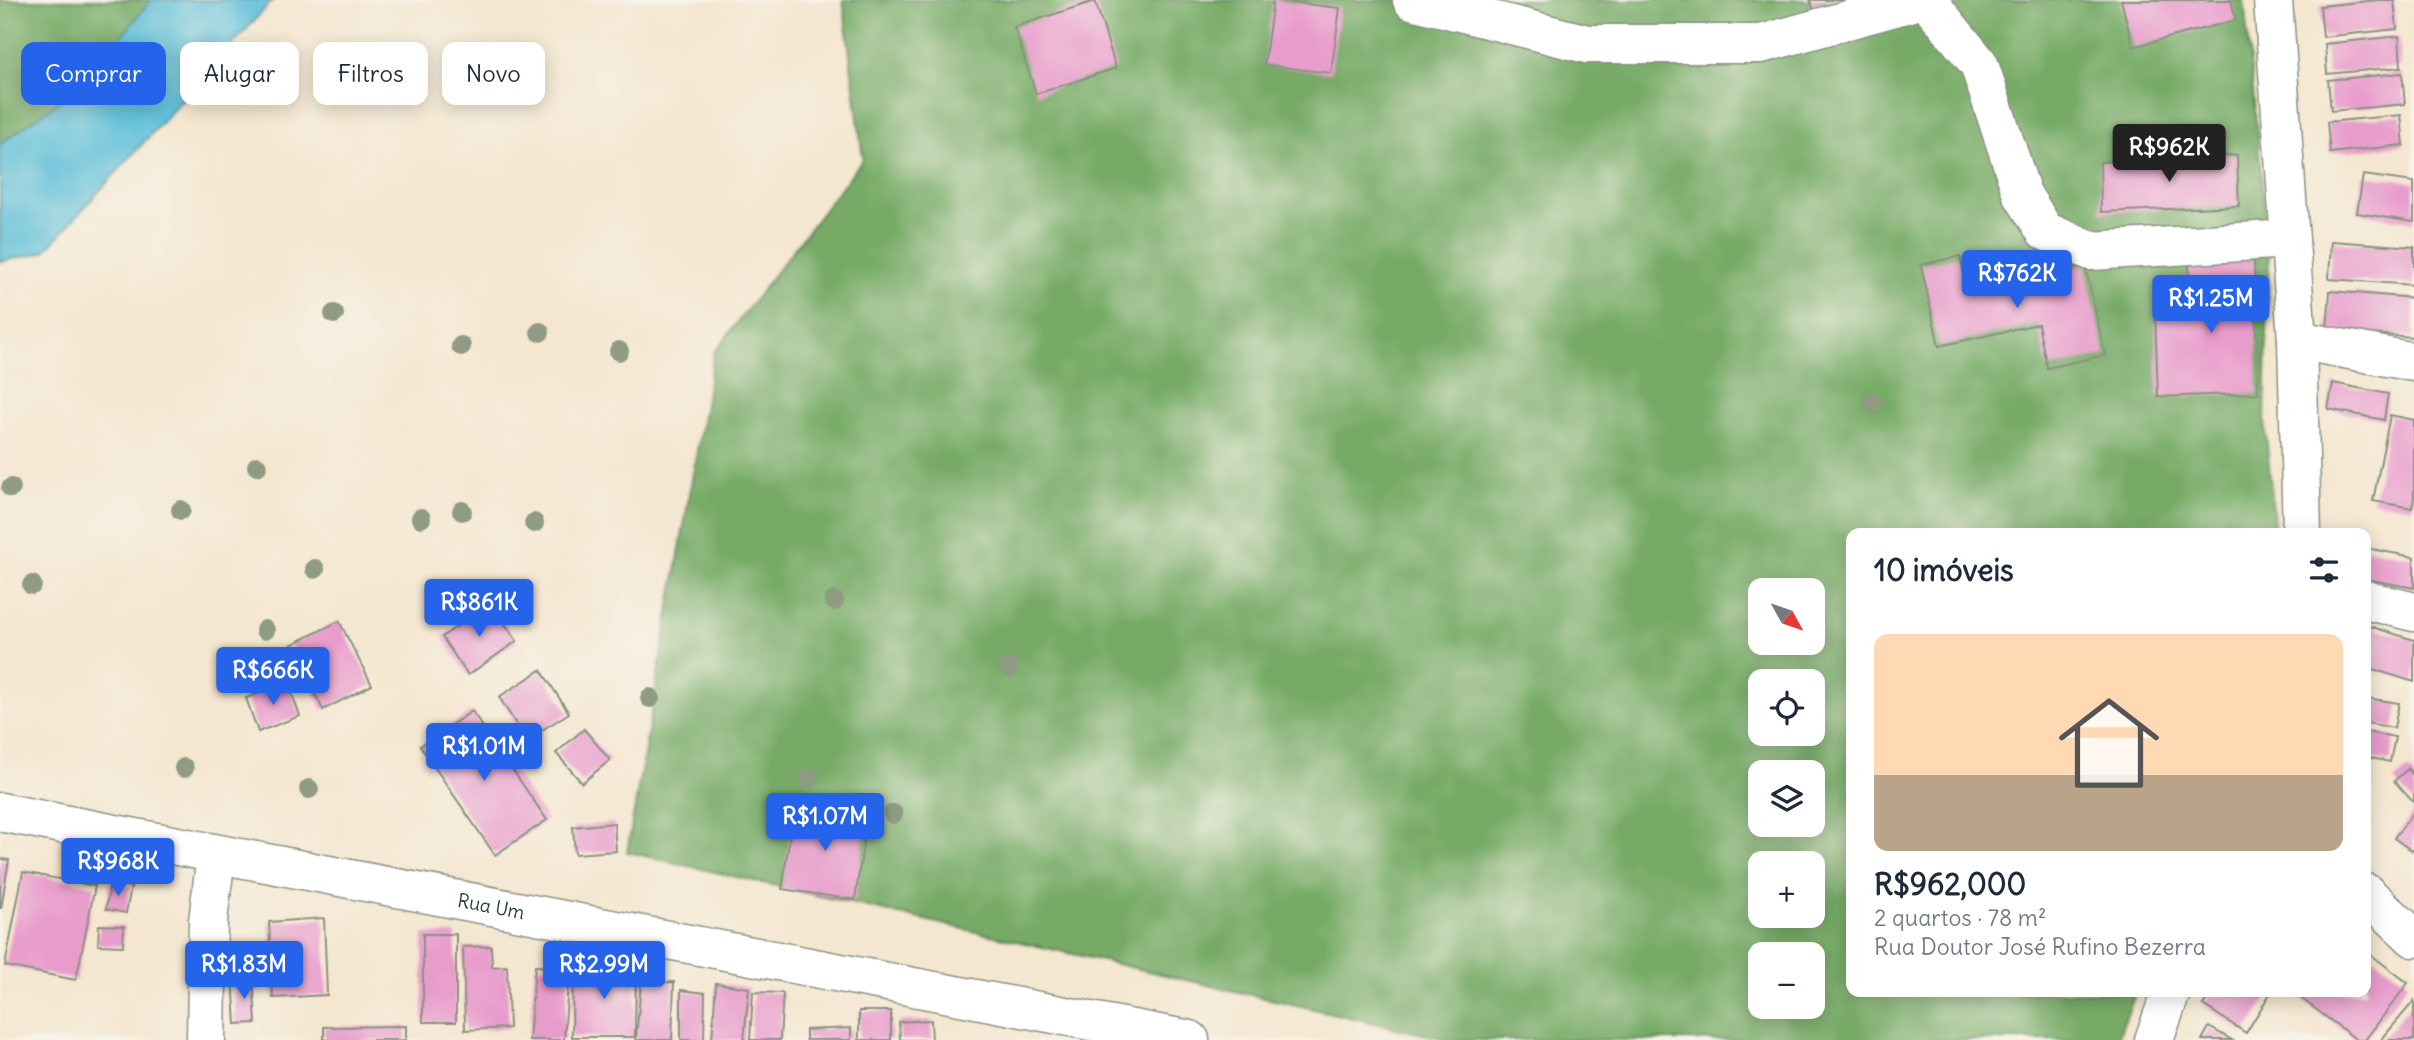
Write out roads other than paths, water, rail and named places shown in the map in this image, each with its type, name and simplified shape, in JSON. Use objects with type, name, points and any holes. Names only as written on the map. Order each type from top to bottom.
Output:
[{"type":"street","points":[[1412,0],[1587,44],[1760,44],[1920,0]]},
{"type":"street","points":[[1927,0],[1979,64],[2022,194],[2045,231],[2091,251],[2290,239]]},
{"type":"street","points":[[2273,0],[2297,340],[2302,528]]},
{"type":"street","points":[[2297,340],[2414,362]]},
{"type":"street","points":[[2371,601],[2414,612]]},
{"type":"street","name":"Rua Um","points":[[0,812],[1190,1040]]},
{"type":"street","points":[[206,1040],[208,921],[216,855]]},
{"type":"street","points":[[2371,898],[2414,938]]},
{"type":"street","points":[[2154,1040],[2169,997]]},
{"type":"water","points":[[151,0],[273,0],[235,42],[180,42],[180,102],[44,252],[0,262],[0,144],[55,105],[166,105],[166,42],[118,42]]}]
